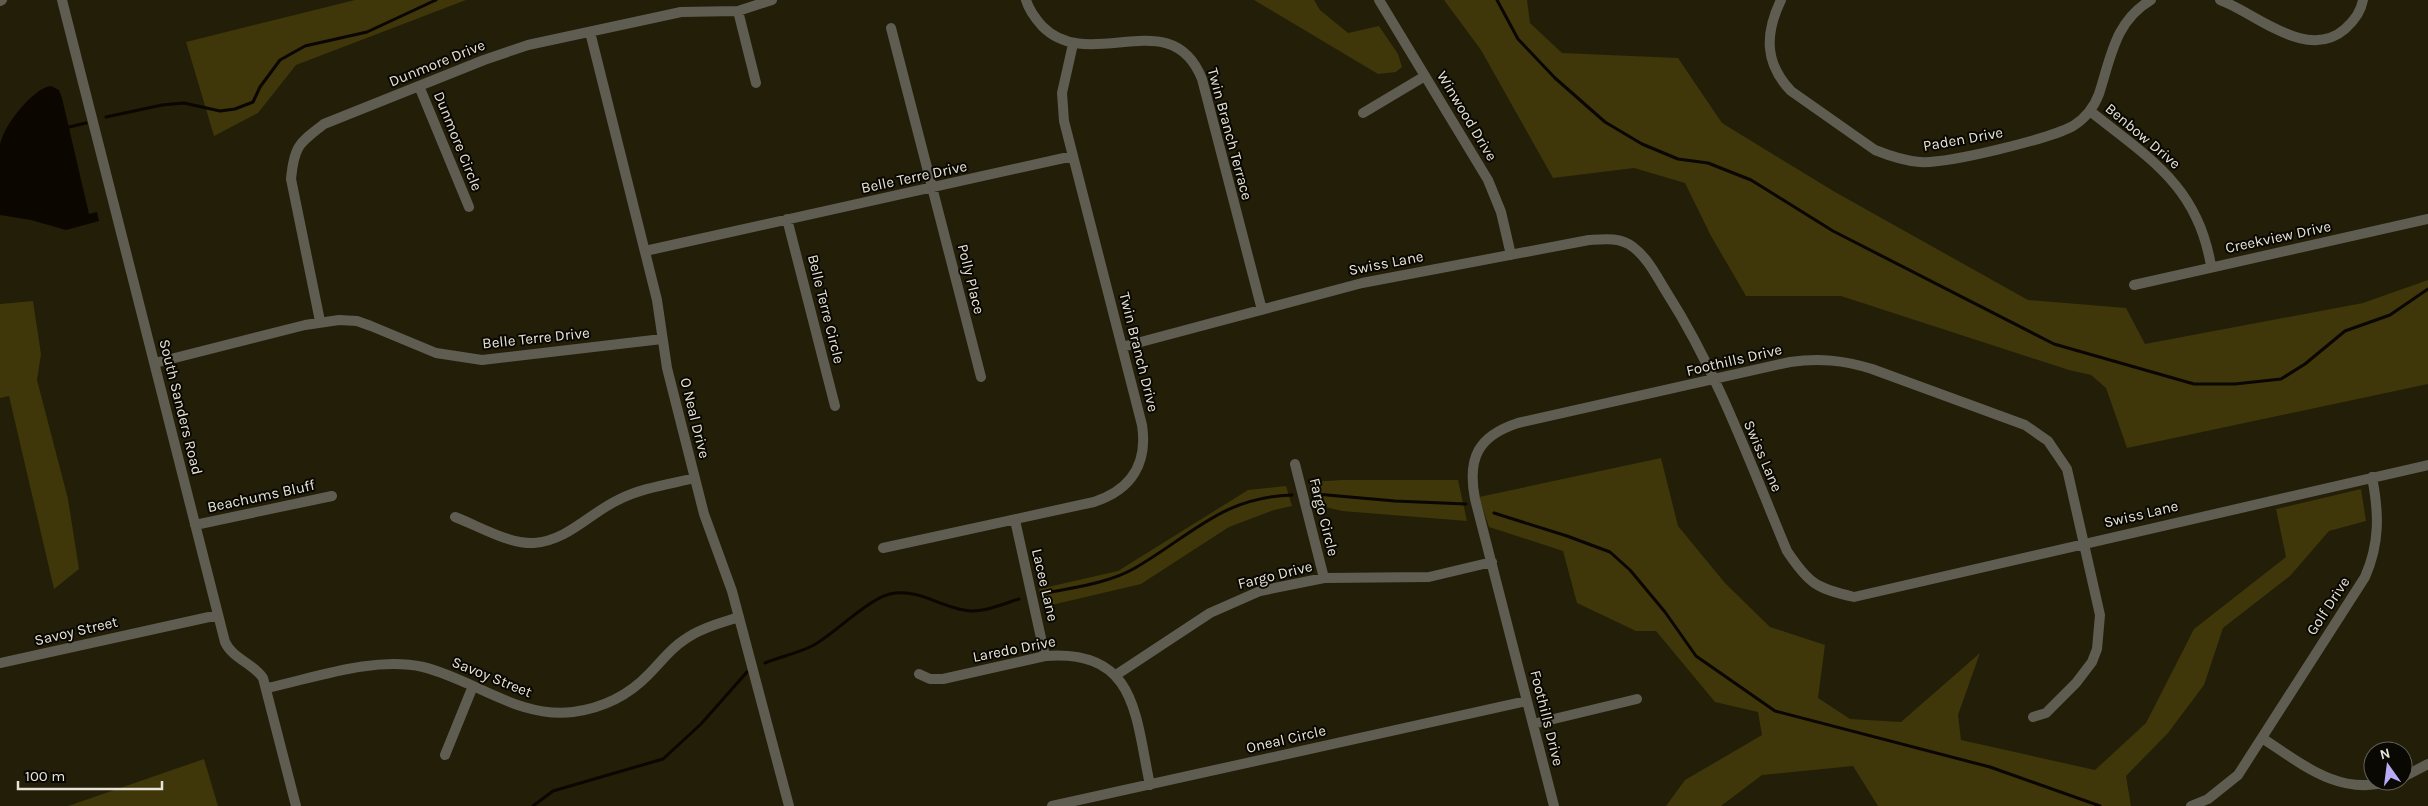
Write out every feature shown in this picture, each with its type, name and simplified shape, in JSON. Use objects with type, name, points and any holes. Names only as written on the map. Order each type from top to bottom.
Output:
[{"type":"street","name":"South Sanders Road","points":[[62,0],[227,647],[259,672],[267,688],[296,806]]},
{"type":"street","name":"Dunmore Drive","points":[[320,321],[291,179],[293,158],[301,141],[324,124],[484,60],[528,46],[682,12],[738,11],[772,0]]},
{"type":"street","points":[[1026,0],[1033,14],[1047,30],[1073,44]]},
{"type":"street","name":"Winwood Drive","points":[[1379,0],[1488,180],[1501,212],[1510,255]]},
{"type":"street","name":"Paden Drive","points":[[1781,0],[1773,17],[1768,43],[1772,63],[1783,82],[1802,98],[1875,150],[1891,156],[1932,162],[2036,140],[2073,125],[2090,111],[2099,94],[2122,28],[2135,11],[2151,0]]},
{"type":"street","points":[[2220,0],[2281,31],[2306,40],[2316,40],[2330,38],[2348,26],[2360,10],[2363,0]]},
{"type":"street","points":[[738,11],[756,83]]},
{"type":"street","name":"Polly Place","points":[[891,28],[980,377]]},
{"type":"street","name":"O Neal Drive","points":[[590,32],[657,300],[667,368],[704,514],[728,577],[740,617],[789,806]]},
{"type":"street","name":"Twin Branch Terrace","points":[[1073,44],[1160,41],[1177,47],[1192,59],[1202,79],[1262,310]]},
{"type":"street","name":"Twin Branch Drive","points":[[884,548],[1107,498],[1117,492],[1131,478],[1141,457],[1143,436],[1061,106],[1064,82],[1073,44]]},
{"type":"street","points":[[1363,112],[1425,76]]},
{"type":"street","name":"Dunmore Circle","points":[[420,86],[469,207]]},
{"type":"street","name":"Benbow Drive","points":[[2090,111],[2153,161],[2177,186],[2195,213],[2211,266]]},
{"type":"street","name":"Belle Terre Drive","points":[[644,251],[932,189],[1073,156]]},
{"type":"street","name":"Belle Terre Circle","points":[[787,219],[835,406]]},
{"type":"street","name":"Creekview Drive","points":[[2134,284],[2428,219]]},
{"type":"street","name":"Swiss Lane","points":[[1122,347],[1362,282],[1510,255],[1604,239],[1614,239],[1633,246],[1650,266],[1686,322],[1715,380],[1787,551],[1798,568],[1820,588],[1854,597],[2084,542],[2428,464]]},
{"type":"street","name":"Belle Terre Drive","points":[[155,363],[320,321],[356,321],[436,353],[482,360],[662,339]]},
{"type":"street","name":"Foothills Drive","points":[[1554,806],[1472,484],[1472,470],[1476,452],[1489,437],[1505,428],[1518,424],[1810,359],[1847,361],[2025,425],[2048,441],[2063,460],[2071,482],[2100,615],[2097,649],[2092,662],[2076,683],[2046,713],[2033,717]]},
{"type":"street","name":"Fargo Circle","points":[[1295,464],[1324,578]]},
{"type":"street","name":"Golf Drive","points":[[2191,806],[2208,799],[2238,775],[2365,577],[2377,540],[2378,517],[2372,477]]},
{"type":"street","points":[[455,517],[517,540],[544,542],[566,533],[600,509],[620,499],[695,478]]},
{"type":"street","name":"Beachums Bluff","points":[[195,525],[332,496]]},
{"type":"street","name":"Lacee Lane","points":[[1014,520],[1045,656]]},
{"type":"street","name":"Fargo Drive","points":[[1116,675],[1202,618],[1260,590],[1324,578],[1429,577],[1492,562]]},
{"type":"street","name":"Savoy Street","points":[[1,660],[218,615]]},
{"type":"street","name":"Savoy Street","points":[[267,688],[362,667],[389,664],[421,667],[451,676],[510,702],[540,711],[571,712],[600,706],[631,690],[686,638],[704,629],[740,617]]},
{"type":"street","name":"Laredo Drive","points":[[919,674],[930,679],[943,679],[1045,656],[1062,655],[1087,658],[1097,662],[1116,675],[1125,688],[1134,710],[1150,785]]},
{"type":"street","points":[[445,755],[473,686]]},
{"type":"street","points":[[1533,724],[1637,699]]},
{"type":"street","name":"Oneal Circle","points":[[1052,806],[1078,803],[1150,785],[1527,701]]},
{"type":"street","points":[[2262,738],[2312,771],[2343,784],[2363,785]]},
{"type":"street","points":[[2413,772],[2428,764]]},
{"type":"shaded area","points":[[355,0],[466,0],[296,65],[258,113],[214,136],[186,42]]},
{"type":"shaded area","points":[[1254,0],[1314,0],[1320,10],[1348,33],[1379,26],[1398,54],[1402,67],[1396,72],[1378,74]]},
{"type":"shaded area","points":[[1444,0],[1527,0],[1530,23],[1562,53],[1678,58],[1722,123],[1835,192],[2028,300],[2126,308],[2145,344],[2363,303],[2428,280],[2428,384],[2127,448],[2106,388],[2091,375],[2069,370],[1841,296],[1746,296],[1711,236],[1685,183],[1634,168],[1553,178],[1481,50]]},
{"type":"shaded area","points":[[51,86],[59,90],[62,98],[89,214],[97,212],[99,221],[66,230],[31,220],[0,215],[0,145],[2,137],[20,109],[36,93]]},
{"type":"shaded area","points":[[33,301],[41,354],[37,380],[68,499],[79,569],[54,589],[9,396],[0,398],[0,304]]},
{"type":"shaded area","points":[[1661,458],[1678,526],[1725,583],[1770,627],[1825,645],[1818,698],[1850,719],[1901,722],[1980,653],[1958,715],[1961,740],[2095,770],[2146,723],[2194,629],[2286,557],[2276,509],[2361,489],[2366,521],[2329,531],[2290,576],[2223,628],[2204,685],[2168,733],[2126,776],[2131,806],[1878,806],[1853,766],[1762,775],[1721,806],[1666,806],[1685,780],[1762,735],[1758,712],[1715,702],[1656,631],[1636,631],[1577,603],[1563,551],[1489,527],[1479,497]]},
{"type":"shaded area","points":[[1342,480],[1458,480],[1467,521],[1342,511],[1317,505],[1310,482]]},
{"type":"shaded area","points":[[1286,486],[1292,506],[1274,510],[1229,527],[1141,584],[1043,607],[1039,589],[1118,571],[1248,490]]},
{"type":"shaded area","points":[[204,759],[218,806],[68,806]]},
{"type":"waterway","points":[[106,117],[162,105],[184,103],[220,111],[235,109],[253,102],[260,87],[280,60],[305,46],[367,32],[436,0]]},
{"type":"waterway","points":[[1497,0],[1518,39],[1555,78],[1605,122],[1642,144],[1678,159],[1708,163],[1751,180],[1833,231],[2054,344],[2194,384],[2235,384],[2281,379],[2305,364],[2345,331],[2390,315],[2428,289]]},
{"type":"waterway","points":[[69,127],[86,123]]},
{"type":"waterway","points":[[1316,494],[1395,501],[1466,504]]},
{"type":"waterway","points":[[1047,593],[1092,584],[1125,573],[1227,510],[1267,497],[1292,495]]},
{"type":"waterway","points":[[1494,513],[1610,552],[1630,570],[1665,612],[1696,656],[1775,711],[1990,767],[2100,806]]},
{"type":"waterway","points":[[765,663],[812,646],[864,607],[885,595],[895,593],[913,594],[955,608],[971,611],[992,608],[1019,599]]},
{"type":"waterway","points":[[533,806],[553,791],[663,759],[701,724],[747,672]]}]
